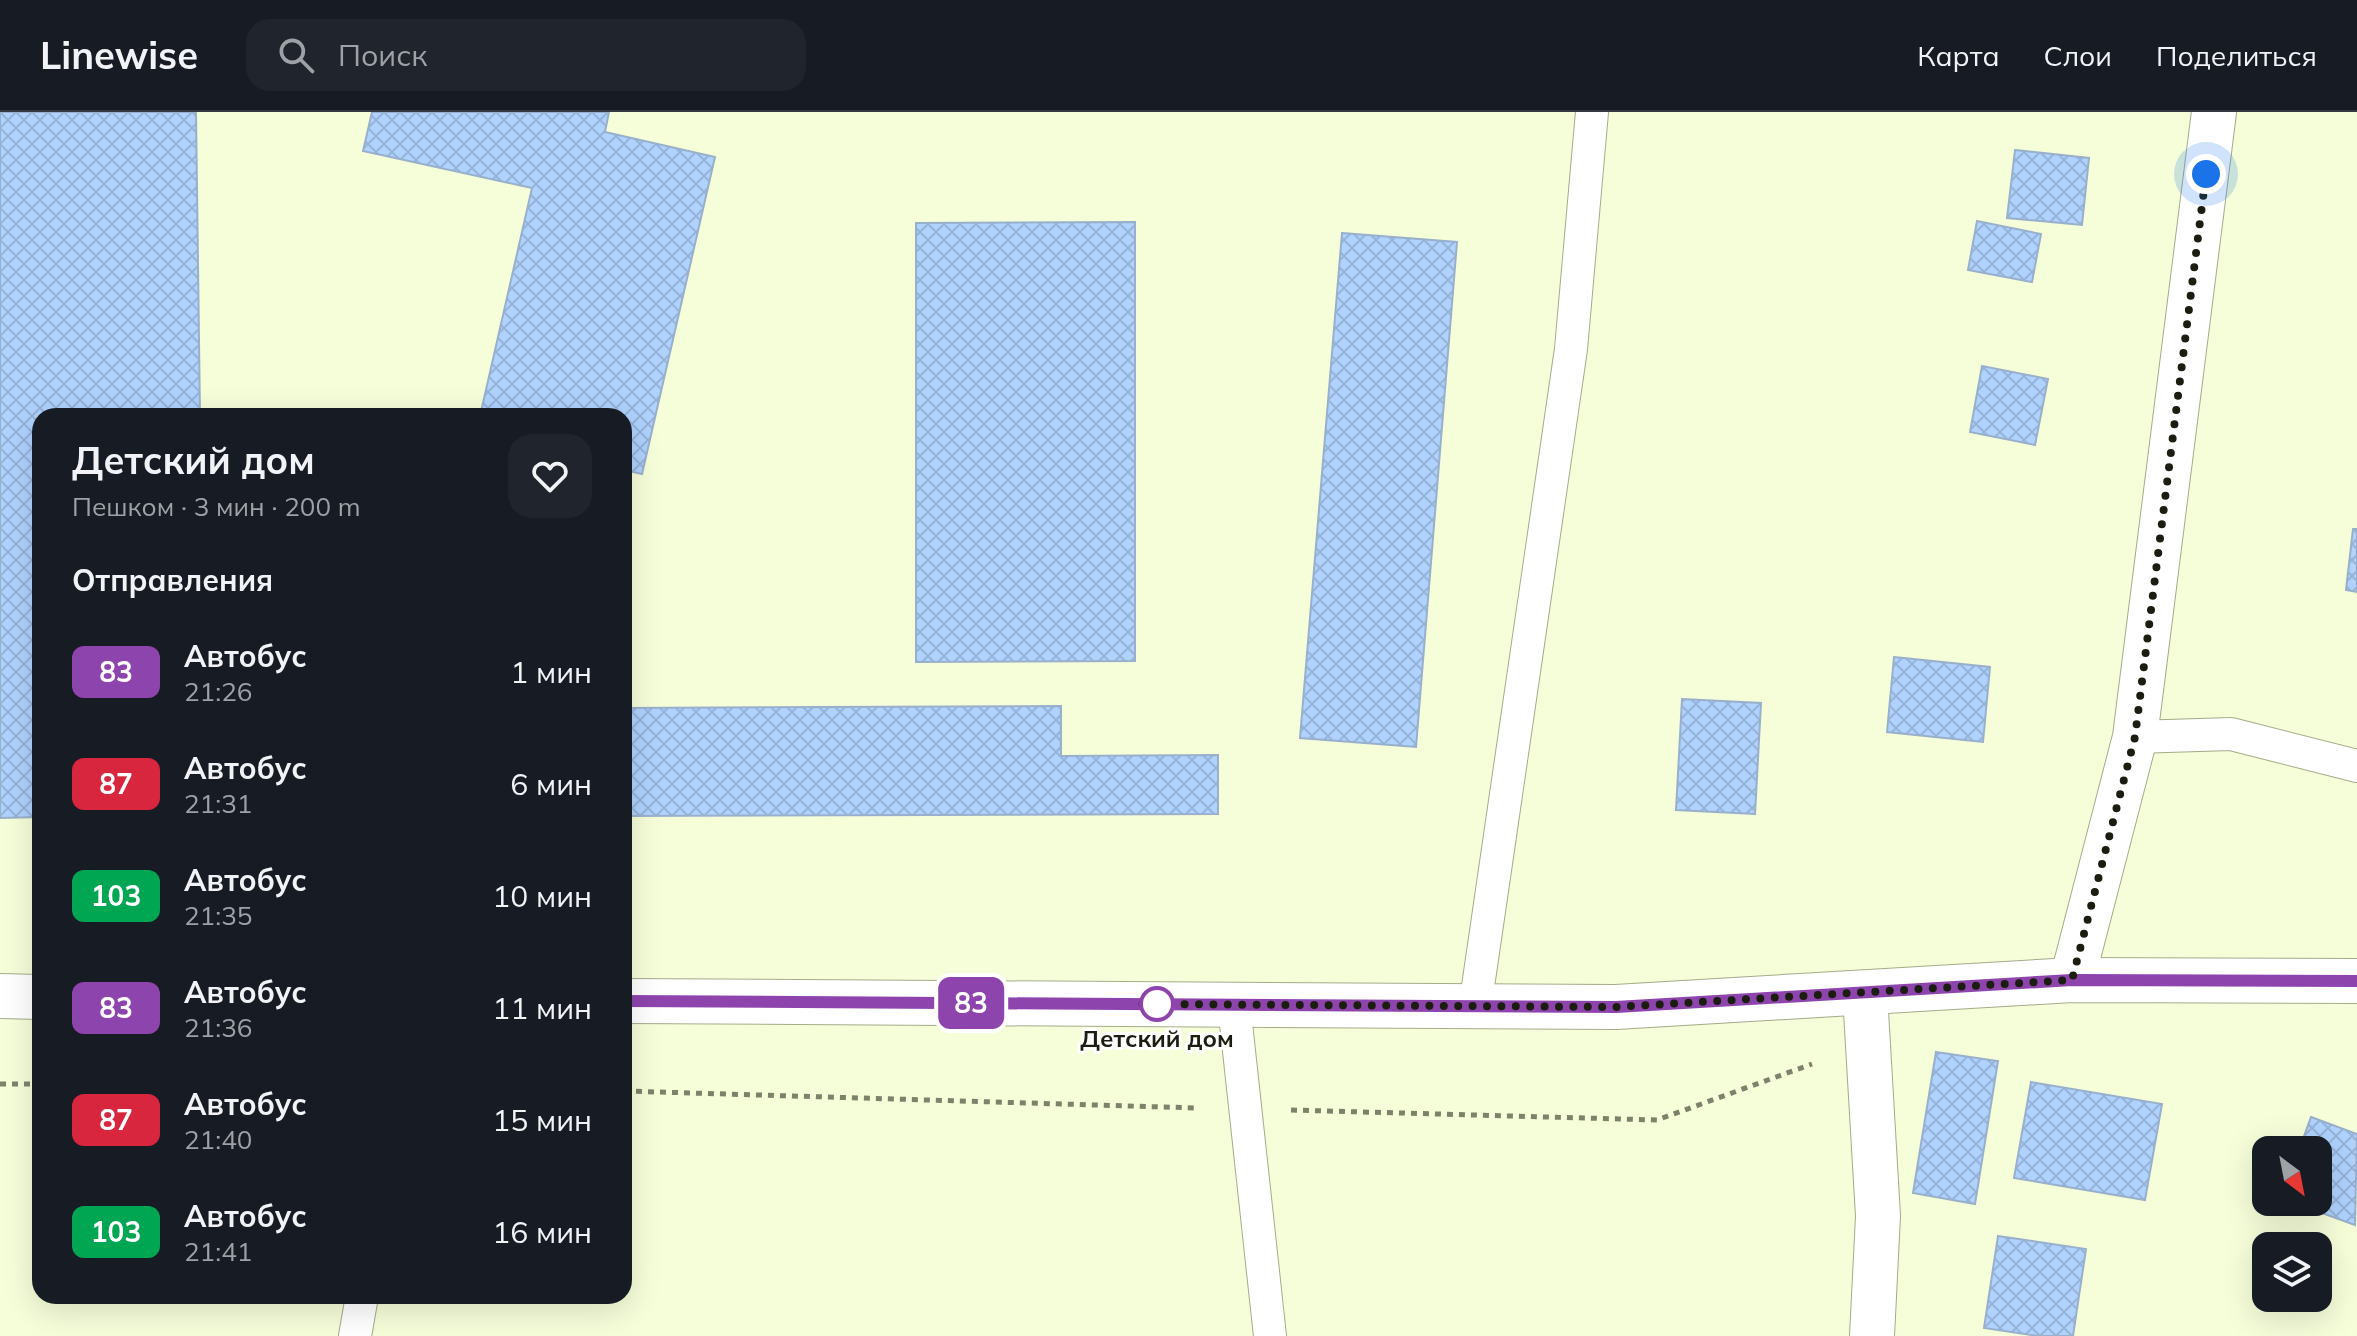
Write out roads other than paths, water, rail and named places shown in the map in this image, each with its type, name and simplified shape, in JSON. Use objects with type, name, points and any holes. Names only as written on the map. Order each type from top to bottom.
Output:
[{"type":"street","points":[[2072,980],[2135,737],[2214,112]]},
{"type":"street","points":[[632,1001],[1616,1007],[2072,980],[2357,981]]},
{"type":"street","points":[[1865,994],[1878,1216],[1872,1336]]},
{"type":"street","points":[[0,996],[32,997]]},
{"type":"lane","points":[[1475,1007],[1571,349],[1592,112]]},
{"type":"lane","points":[[2135,737],[2231,734],[2357,766]]},
{"type":"lane","points":[[1234,1005],[1270,1336]]},
{"type":"lane","points":[[355,1336],[361,1304]]},
{"type":"place","name":"Детский дом","points":[[1157,1004]]}]
